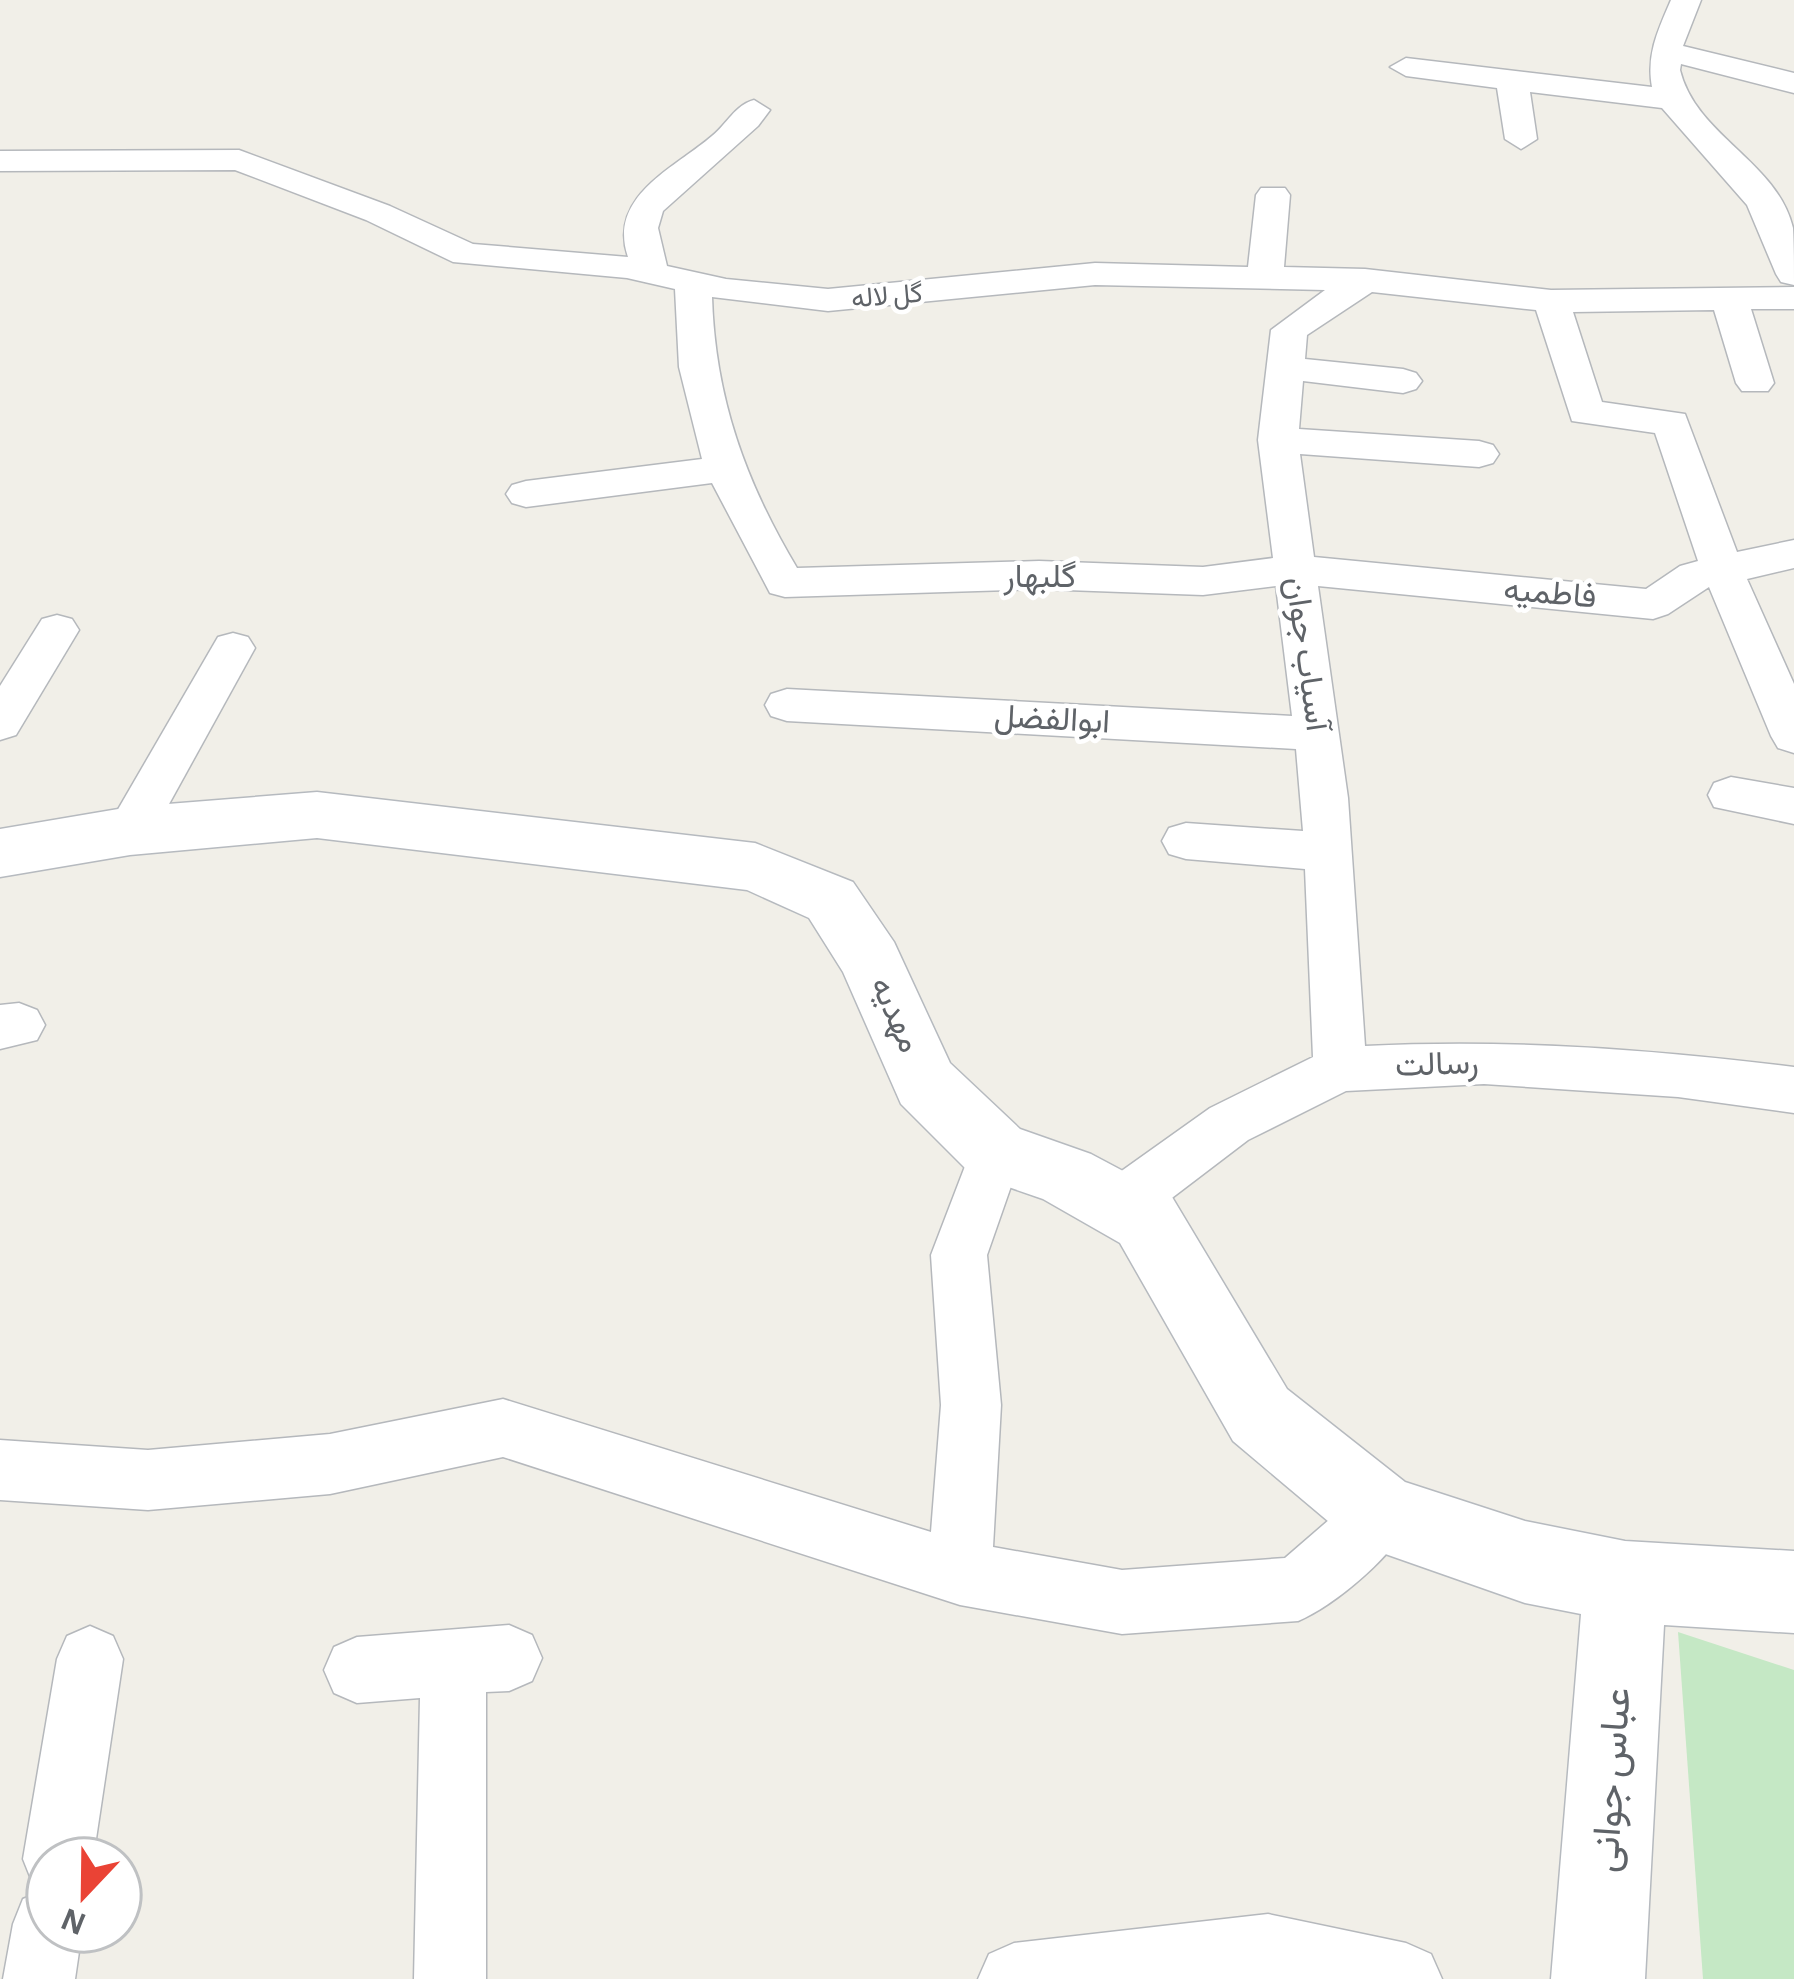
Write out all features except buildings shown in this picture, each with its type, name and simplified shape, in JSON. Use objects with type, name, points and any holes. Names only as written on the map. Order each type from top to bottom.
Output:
[{"type":"street","points":[[1675,2],[1663,65],[1669,99],[1764,202],[1794,274]]},
{"type":"street","points":[[1667,51],[1794,83]]},
{"type":"street","points":[[1406,67],[1669,99]]},
{"type":"street","points":[[1512,80],[1521,139]]},
{"type":"street","points":[[652,273],[640,248],[644,214],[670,178],[722,145],[754,110]]},
{"type":"street","name":"گل لاله","points":[[0,161],[239,160],[378,213],[466,254],[652,273],[693,283],[828,300],[1095,274],[1365,280],[1551,301],[1794,298]]},
{"type":"street","points":[[1265,278],[1274,195]]},
{"type":"street","name":"آسیاب جوان","points":[[1340,1069],[1329,852],[1278,440],[1289,330],[1365,280]]},
{"type":"street","points":[[526,494],[724,469],[711,436],[692,350],[693,283]]},
{"type":"street","points":[[1729,298],[1755,383]]},
{"type":"street","points":[[1551,301],[1586,412],[1671,423],[1722,569],[1794,736]]},
{"type":"street","points":[[1286,368],[1402,381]]},
{"type":"street","points":[[1278,440],[1479,454]]},
{"type":"street","name":"گلبهار","points":[[724,469],[739,507],[785,583],[1039,575],[1203,580],[1295,569]]},
{"type":"street","name":"فاطمیه","points":[[1295,569],[1653,604],[1695,576],[1794,554]]},
{"type":"street","points":[[0,723],[57,630]]},
{"type":"street","points":[[130,830],[233,648]]},
{"type":"street","name":"ابوالفضل","points":[[787,705],[1317,734]]},
{"type":"street","points":[[1732,795],[1794,806]]},
{"type":"street","name":"مهدیه","points":[[0,853],[130,830],[317,814],[754,867],[831,900],[871,961],[925,1083],[996,1152],[1066,1177],[1146,1220],[1260,1415],[1382,1515],[1525,1562],[1625,1582],[1794,1592]]},
{"type":"street","points":[[1186,841],[1329,852]]},
{"type":"street","name":"رسالت","points":[[1119,1205],[1229,1124],[1340,1069],[1484,1062],[1678,1075],[1794,1090]]},
{"type":"street","points":[[960,1574],[971,1405],[959,1255],[996,1152]]},
{"type":"street","points":[[0,1470],[148,1480],[330,1464],[503,1428],[960,1574],[1122,1602],[1298,1589],[1382,1515]]},
{"type":"street","name":"عباس جوانی","points":[[1598,1979],[1625,1582]]},
{"type":"street","points":[[62,1835],[90,1659]]},
{"type":"street","points":[[357,1670],[481,1662],[450,1979]]},
{"type":"street","points":[[1014,1979],[1268,1950],[1406,1979]]},
{"type":"green space","points":[[1678,1632],[1794,1670],[1794,1979],[1703,1979]]}]
